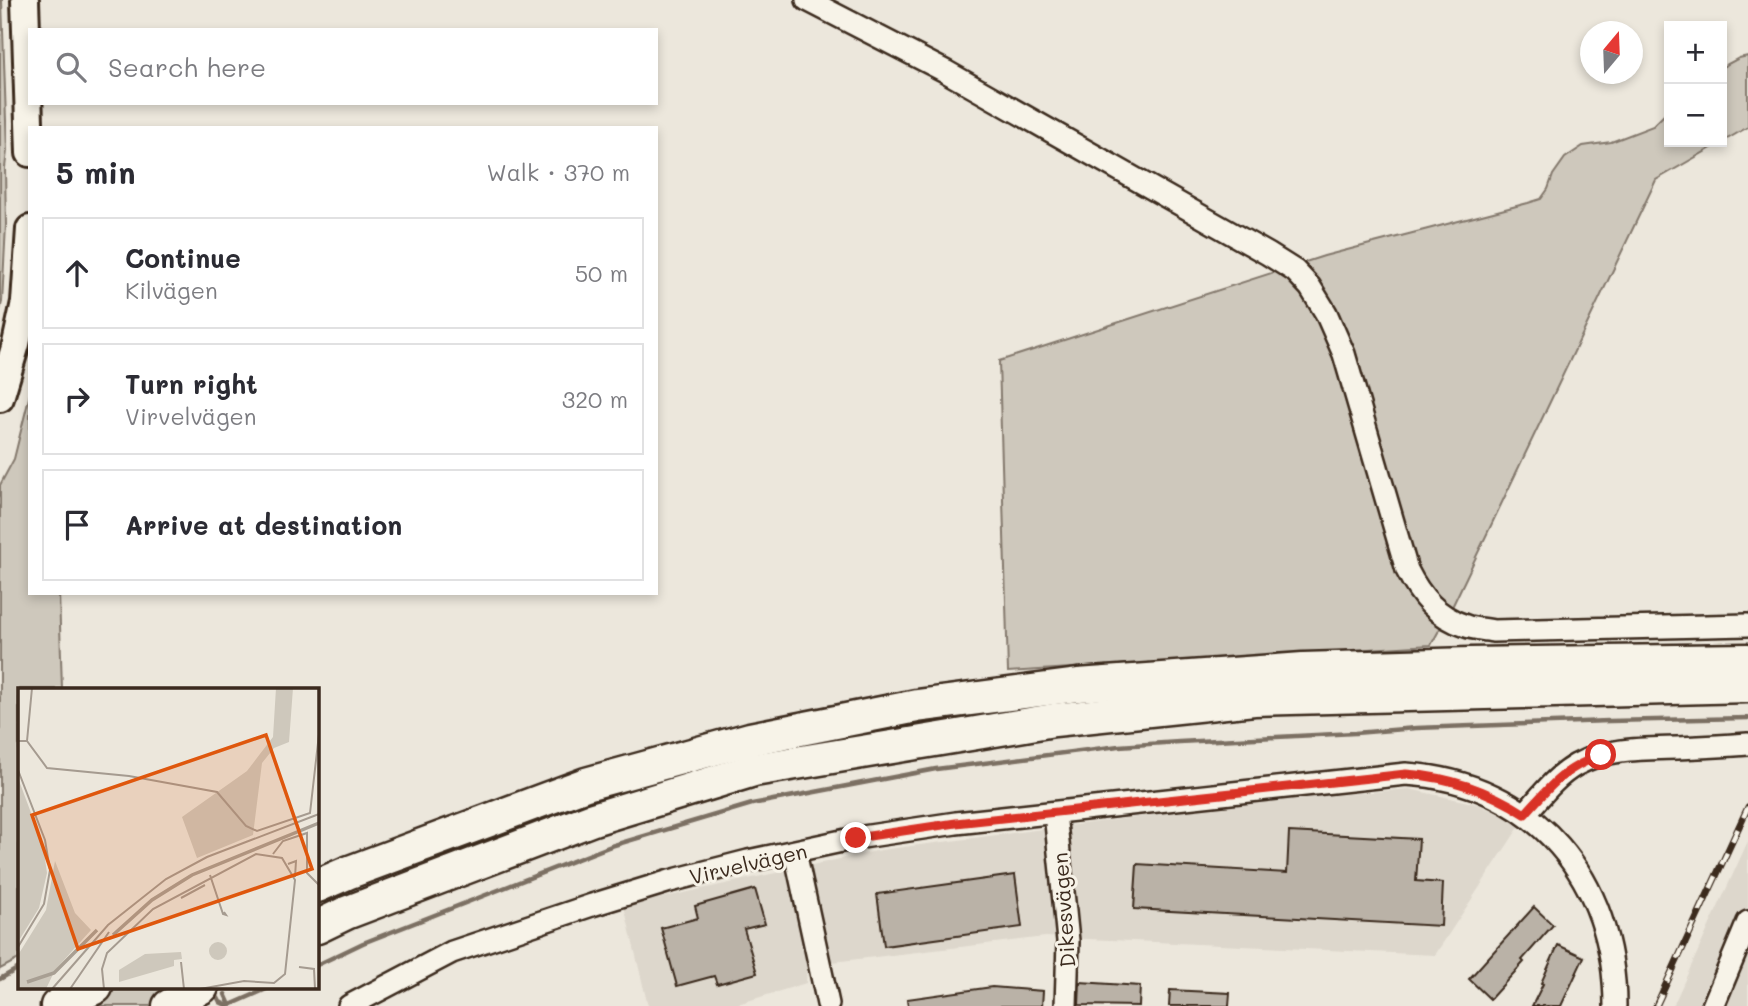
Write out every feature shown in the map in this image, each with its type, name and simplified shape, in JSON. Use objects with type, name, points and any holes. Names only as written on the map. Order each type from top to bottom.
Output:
[{"type":"highway","points":[[318,886],[586,783],[750,739],[917,706],[1078,685],[1303,669],[1748,660]]},
{"type":"highway","points":[[318,927],[346,913],[593,819],[754,770],[1054,719],[1254,699],[1748,686]]},
{"type":"highway","points":[[57,1006],[94,988]]},
{"type":"highway","points":[[169,1006],[200,988]]},
{"type":"main road","points":[[25,0],[28,92]]},
{"type":"main road","points":[[28,105],[29,126]]},
{"type":"main road","points":[[0,398],[25,302],[28,258]]},
{"type":"street","points":[[807,0],[945,71],[1295,271],[1310,287],[1326,313],[1343,354],[1407,570],[1416,587],[1441,614],[1466,626],[1493,631],[1748,625]]},
{"type":"street","points":[[1525,814],[1556,779],[1575,766],[1601,755],[1639,749],[1748,744]]},
{"type":"street","name":"Virvelvägen","points":[[349,1006],[452,953],[592,905],[748,861],[856,838],[956,823],[1406,774],[1427,775],[1484,790],[1506,801],[1549,834],[1573,862],[1591,891],[1604,925],[1612,960],[1615,1006]]},
{"type":"street","name":"Dikesvägen","points":[[1055,813],[1068,941],[1066,1006]]},
{"type":"street","points":[[795,852],[828,1004]]},
{"type":"street","points":[[1713,1006],[1748,922]]},
{"type":"shaded area","points":[[0,0],[7,151],[6,225],[0,310]]},
{"type":"shaded area","points":[[1748,56],[1748,127],[1727,139],[1727,64]]},
{"type":"shaded area","points":[[1664,115],[1664,147],[1713,147],[1656,180],[1453,605],[1431,645],[1008,672],[999,361],[1324,256],[1541,199],[1565,158],[1583,146],[1611,142],[1653,126]]},
{"type":"shaded area","points":[[28,402],[28,595],[59,595],[62,688],[18,688],[18,960],[0,969],[0,485],[14,459]]},
{"type":"shaded area","points":[[1144,694],[924,729],[318,918],[318,897],[560,807],[759,751],[928,720]]},
{"type":"shaded area","points":[[1409,789],[1477,804],[1521,824],[1435,955],[1045,937],[807,965],[806,983],[731,1006],[648,1006],[624,906],[881,850],[1261,801]]},
{"type":"shaded area","points":[[1748,841],[1748,1006],[1673,1006]]},
{"type":"shaded area","points":[[113,988],[180,988],[151,1006],[76,1006]]},
{"type":"building","points":[[1289,832],[1419,839],[1416,881],[1443,883],[1441,926],[1134,909],[1137,864],[1287,873]]},
{"type":"building","points":[[1015,875],[1022,927],[884,946],[877,894]]},
{"type":"building","points":[[755,889],[765,924],[744,929],[757,973],[717,984],[714,976],[677,986],[661,928],[698,918],[695,906]]},
{"type":"building","points":[[1534,907],[1553,925],[1490,999],[1469,979]]},
{"type":"building","points":[[1558,945],[1584,957],[1561,1006],[1532,1006],[1543,984],[1541,983]]},
{"type":"building","points":[[1080,982],[1140,986],[1139,1006],[1079,1005]]},
{"type":"building","points":[[992,987],[1043,991],[1042,1006],[908,1006],[907,999]]},
{"type":"building","points":[[1170,990],[1230,993],[1229,1006],[1169,1006]]},
{"type":"waterway","points":[[318,965],[363,943],[611,846],[752,804],[936,769],[1119,746],[1179,742],[1416,728],[1748,718]]},
{"type":"waterway","points":[[0,979],[18,969]]},
{"type":"waterway","points":[[218,998],[228,1006],[269,988]]},
{"type":"waterway","points":[[225,994],[231,1005]]},
{"type":"railway","points":[[1656,1006],[1748,807]]},
{"type":"route","points":[[856,838],[956,823],[1406,774],[1444,778],[1484,790],[1525,814],[1556,779],[1575,766],[1601,755]]}]
